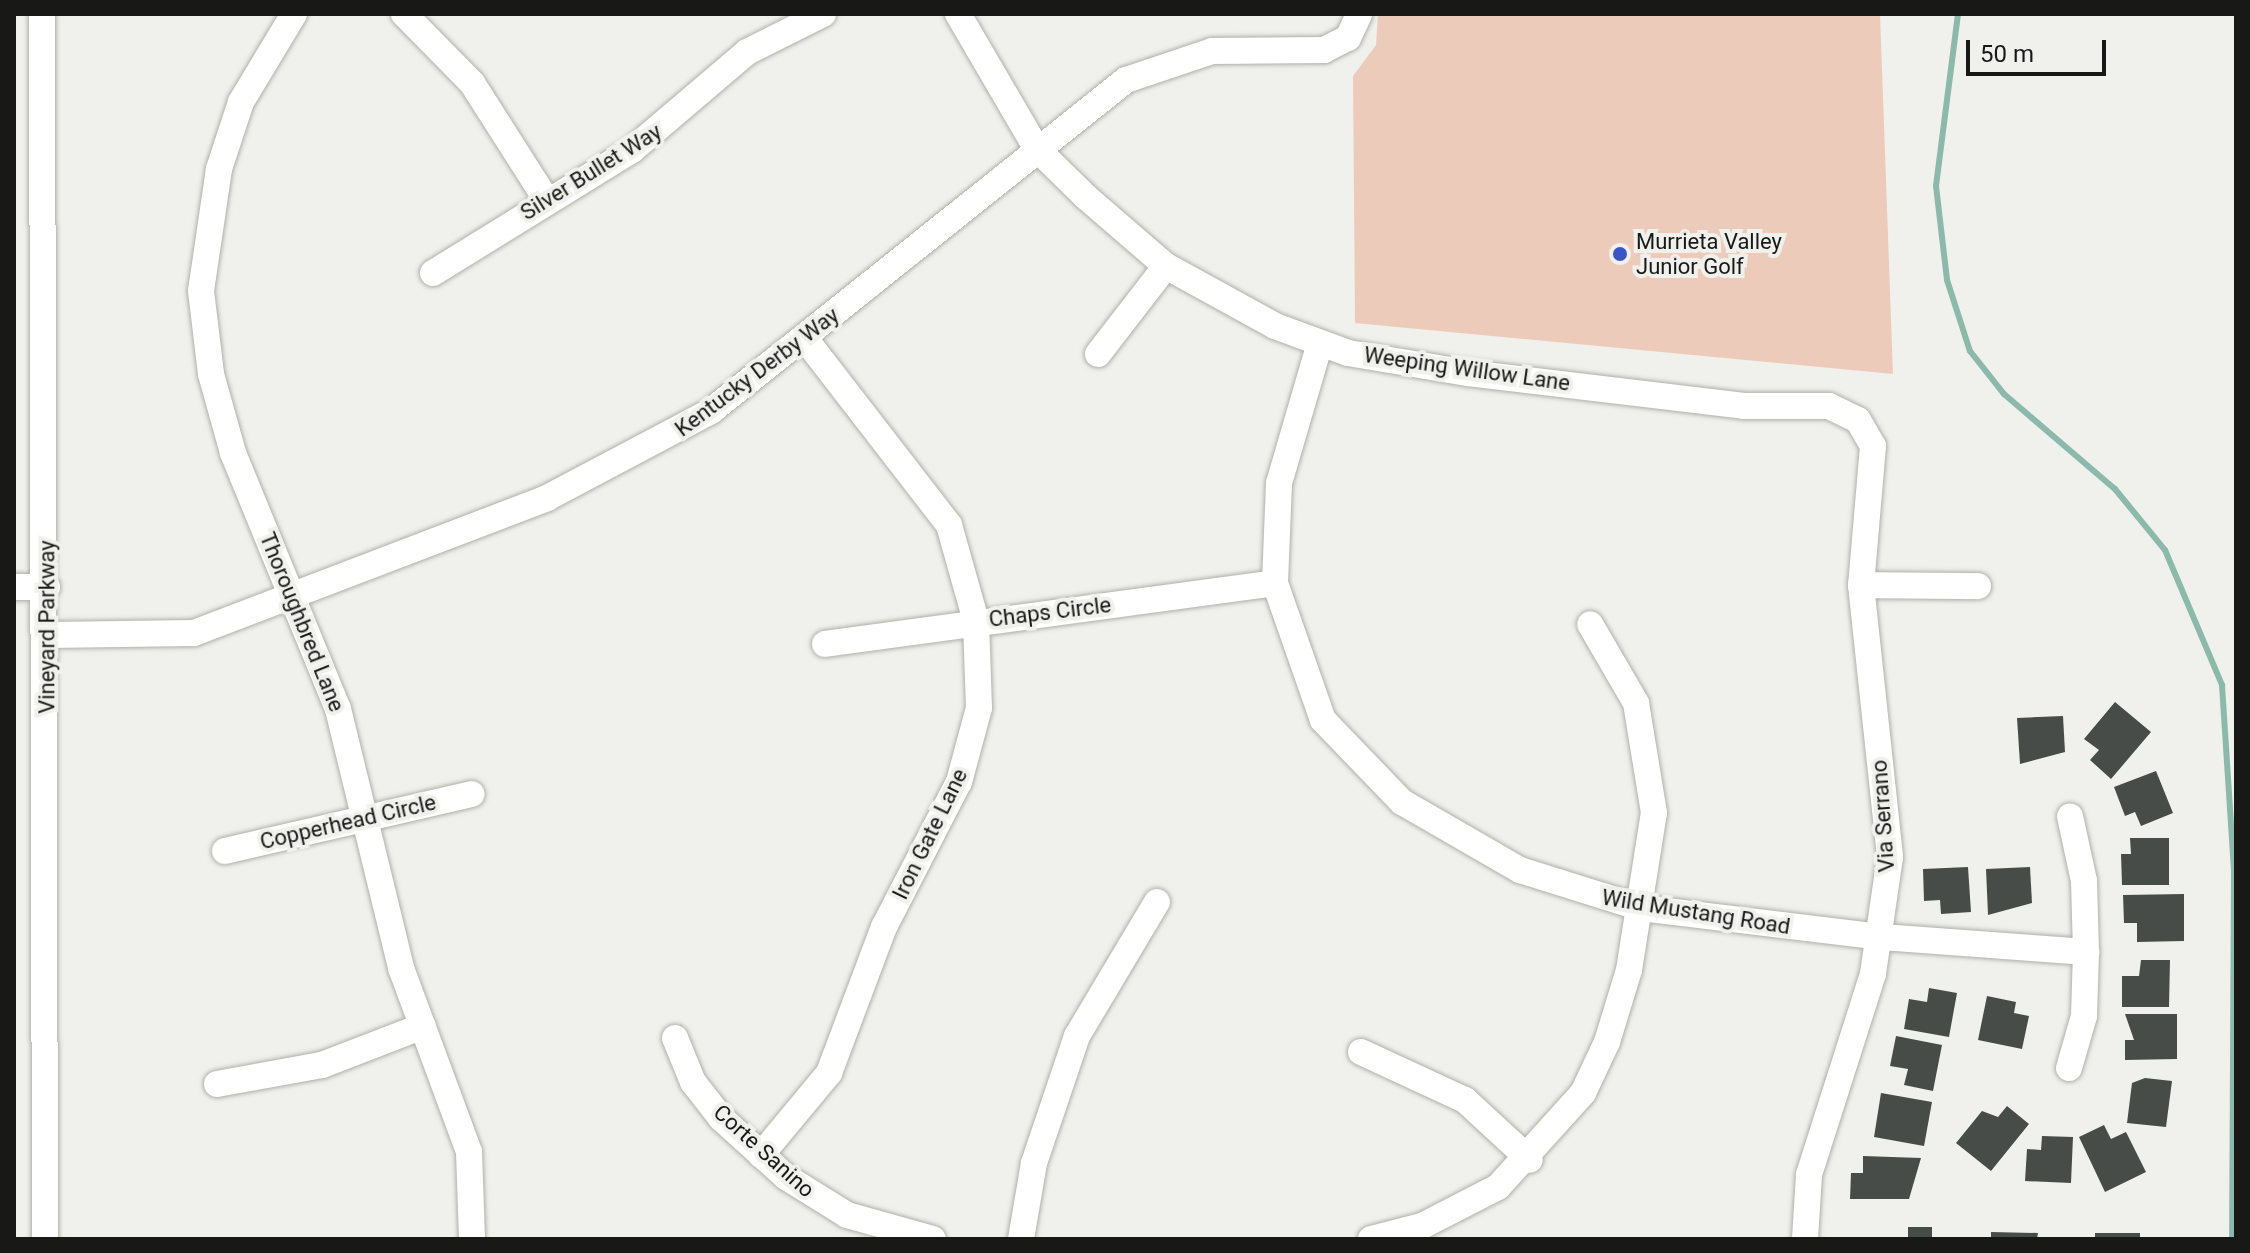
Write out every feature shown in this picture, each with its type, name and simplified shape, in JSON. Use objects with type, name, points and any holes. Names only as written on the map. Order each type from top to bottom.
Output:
[{"type":"street","name":"Vineyard Parkway","points":[[42,14],[48,635],[45,1239]]},
{"type":"street","name":"Thoroughbred Lane","points":[[294,14],[237,115],[207,224],[201,291],[211,374],[233,453],[338,709],[401,968],[469,1152],[472,1239]]},
{"type":"street","points":[[404,14],[472,83],[546,199]]},
{"type":"street","name":"Silver Bullet Way","points":[[433,273],[676,118],[747,52],[823,14]]},
{"type":"street","name":"Weeping Willow Lane","points":[[958,14],[1037,149],[1166,266],[1320,343],[1468,373],[1744,406],[1829,406]]},
{"type":"street","name":"Kentucky Derby Way","points":[[48,635],[194,633],[295,598],[547,498],[666,441],[805,339],[1126,80],[1164,63],[1212,51],[1324,50],[1348,38],[1359,14]]},
{"type":"street","points":[[1098,354],[1166,266]]},
{"type":"street","name":"Iron Gate Lane","points":[[761,1155],[829,1073],[884,927],[959,782],[979,708],[976,621],[949,525],[805,339]]},
{"type":"street","name":"Wild Mustang Road","points":[[1320,343],[1279,483],[1275,583],[1323,720],[1402,802],[1520,870],[1641,908],[1882,937],[2086,952]]},
{"type":"street","name":"Via Serrano","points":[[1805,1239],[1809,1175],[1882,937],[1890,857],[1861,585],[1873,446],[1858,420],[1829,406]]},
{"type":"street","name":"Chaps Circle","points":[[825,644],[976,621],[1275,583]]},
{"type":"street","points":[[1861,585],[1978,586]]},
{"type":"street","points":[[14,587],[47,587]]},
{"type":"street","points":[[1371,1239],[1471,1206],[1530,1160],[1583,1093],[1607,1042],[1641,908],[1654,813],[1650,761],[1636,703],[1590,624]]},
{"type":"street","name":"Copperhead Circle","points":[[225,851],[472,794]]},
{"type":"street","points":[[2069,1068],[2084,1016],[2086,952],[2084,881],[2070,816]]},
{"type":"street","points":[[1021,1239],[1034,1163],[1077,1036],[1157,902]]},
{"type":"street","points":[[217,1084],[322,1065],[423,1026]]},
{"type":"street","name":"Corte Sanino","points":[[675,1038],[693,1082],[761,1155],[847,1215],[933,1239]]},
{"type":"street","points":[[1361,1052],[1465,1100],[1530,1160]]},
{"type":"shaded area","name":"Murrieta Valley Junior Golf","points":[[1378,14],[1880,14],[1893,374],[1355,323],[1353,76],[1376,45]]},
{"type":"building","points":[[2115,702],[2151,732],[2111,779],[2090,760],[2099,750],[2084,739]]},
{"type":"building","points":[[2063,716],[2065,752],[2020,764],[2017,718]]},
{"type":"building","points":[[2156,771],[2173,813],[2141,826],[2135,812],[2125,816],[2114,787]]},
{"type":"building","points":[[2130,838],[2169,838],[2169,885],[2122,885],[2121,854],[2131,854]]},
{"type":"building","points":[[1968,867],[1971,912],[1941,914],[1940,900],[1924,901],[1923,869]]},
{"type":"building","points":[[2030,867],[2032,903],[1988,915],[1986,869]]},
{"type":"building","points":[[2184,894],[2184,941],[2137,942],[2137,923],[2124,923],[2123,895]]},
{"type":"building","points":[[2141,960],[2170,960],[2169,1007],[2122,1007],[2122,976],[2139,976]]},
{"type":"building","points":[[1929,988],[1957,993],[1949,1037],[1904,1029],[1909,999],[1927,1002]]},
{"type":"building","points":[[1987,996],[2016,1002],[2014,1013],[2029,1016],[2022,1049],[1978,1040]]},
{"type":"building","points":[[2125,1014],[2177,1014],[2177,1059],[2125,1060],[2125,1040],[2134,1040]]},
{"type":"building","points":[[1896,1036],[1942,1045],[1933,1091],[1904,1085],[1908,1069],[1890,1066]]},
{"type":"building","points":[[2145,1078],[2172,1081],[2166,1127],[2127,1123],[2132,1083]]},
{"type":"building","points":[[1881,1093],[1932,1102],[1924,1146],[1874,1137]]},
{"type":"building","points":[[2007,1106],[2029,1124],[1991,1171],[1956,1143],[1982,1111],[1998,1117]]},
{"type":"building","points":[[2104,1125],[2111,1139],[2126,1132],[2146,1172],[2105,1192],[2079,1137]]},
{"type":"building","points":[[2042,1136],[2073,1137],[2071,1183],[2025,1181],[2027,1149],[2041,1150]]},
{"type":"building","points":[[1863,1156],[1921,1158],[1909,1199],[1850,1199],[1851,1173],[1863,1173]]},
{"type":"building","points":[[1908,1227],[1932,1227],[1932,1239],[1908,1239]]},
{"type":"building","points":[[1991,1232],[2038,1233],[2037,1239],[1991,1239]]},
{"type":"building","points":[[2095,1233],[2140,1233],[2140,1239],[2095,1239]]},
{"type":"waterway","points":[[1958,14],[1936,186],[1947,280],[1970,351],[2004,394],[2115,489],[2165,550],[2222,685],[2234,872],[2232,1239]]},
{"type":"place","name":"Murrieta Valley Junior Golf","points":[[1620,254]]}]
